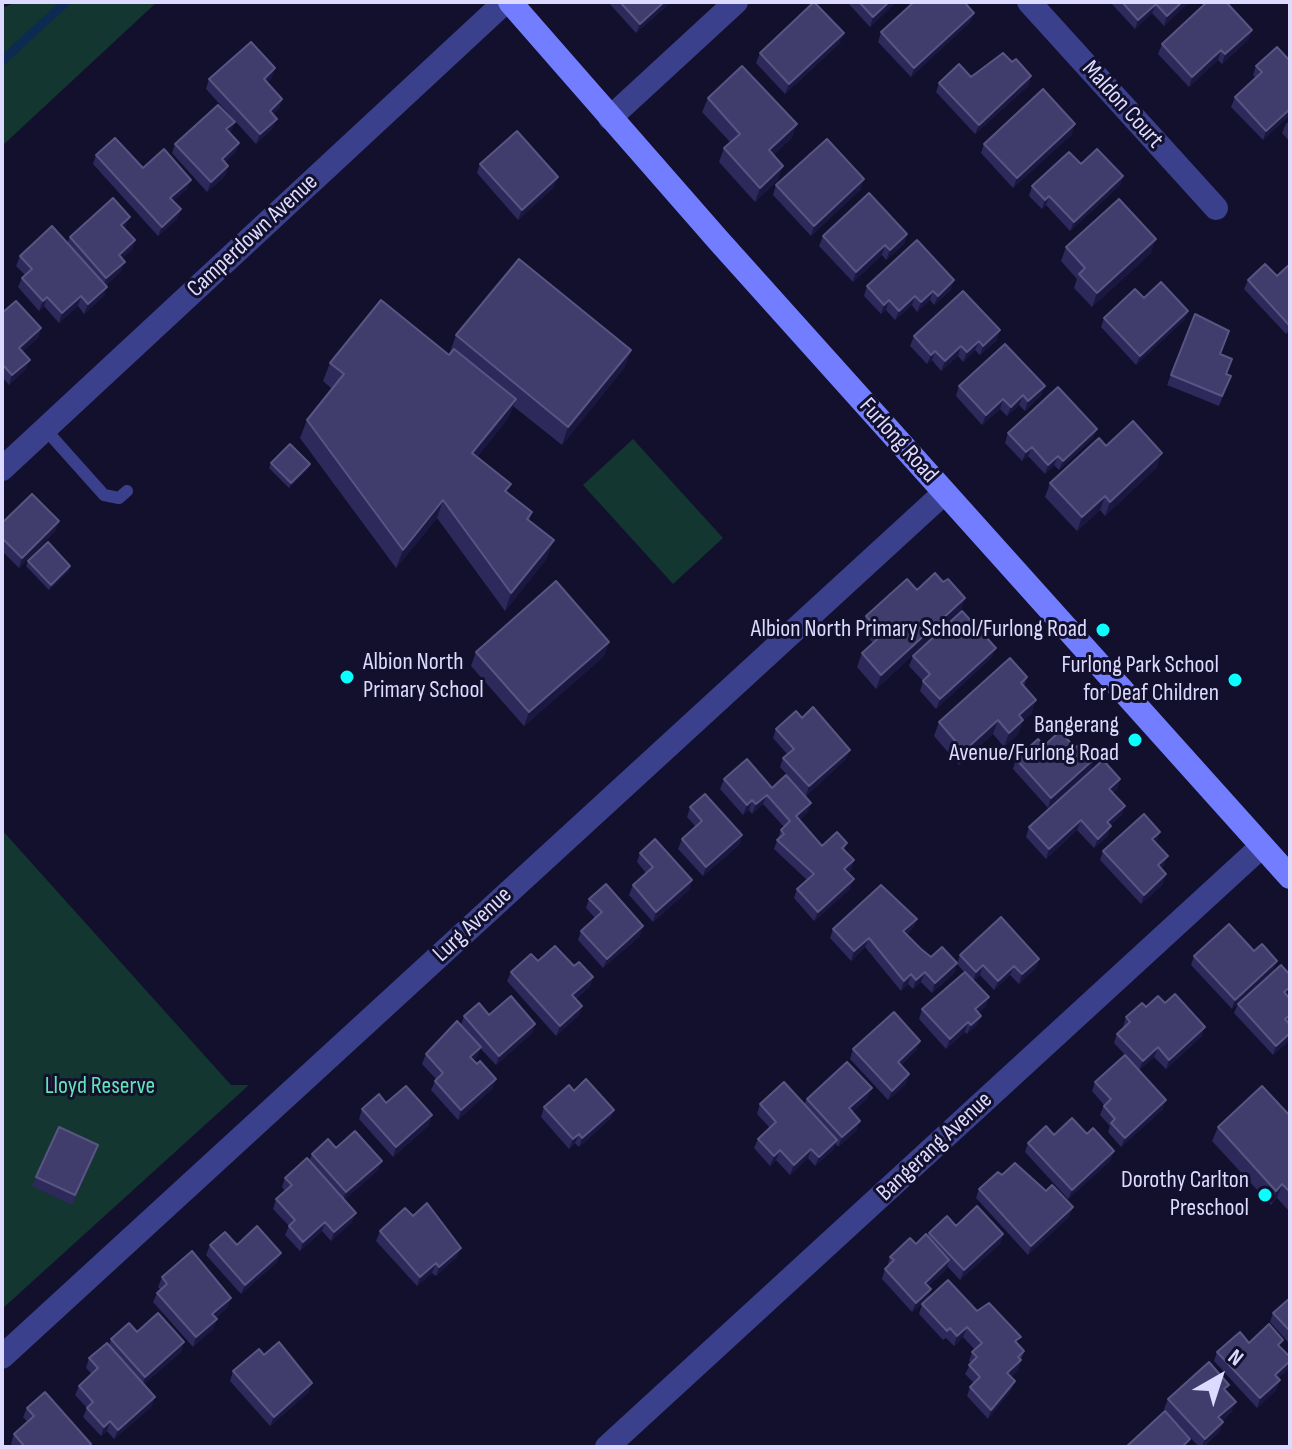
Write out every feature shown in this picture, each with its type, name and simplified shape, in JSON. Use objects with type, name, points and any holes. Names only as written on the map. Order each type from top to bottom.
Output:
[{"type":"street","name":"Furlong Road","points":[[508,2],[1290,877]]},
{"type":"street","name":"Camperdown Avenue","points":[[2,469],[508,2]]},
{"type":"street","points":[[610,118],[736,2]]},
{"type":"street","name":"Maldon Court","points":[[1029,2],[1216,208]]},
{"type":"street","name":"Lurg Avenue","points":[[2,1357],[944,493]]},
{"type":"street","name":"Bangerang Avenue","points":[[607,1447],[1262,846]]},
{"type":"lane","points":[[45,429],[104,495],[119,498],[127,491]]},
{"type":"green space","points":[[16,2],[157,2],[2,146],[2,8]]},
{"type":"green space","points":[[633,439],[723,538],[673,584],[583,485]]},
{"type":"green space","name":"Lloyd Reserve","points":[[2,830],[231,1085],[249,1085],[2,1309]]},
{"type":"building","points":[[620,2],[664,2],[640,24]]},
{"type":"building","points":[[814,2],[844,33],[789,84],[760,53]]},
{"type":"building","points":[[859,2],[889,2],[873,17]]},
{"type":"building","points":[[914,2],[964,2],[974,13],[914,68],[881,32]]},
{"type":"building","points":[[1122,2],[1182,2],[1167,16],[1156,4],[1138,20]]},
{"type":"building","points":[[1207,2],[1226,2],[1252,30],[1225,54],[1221,50],[1192,77],[1162,44]]},
{"type":"building","points":[[251,42],[275,68],[264,79],[282,99],[270,111],[277,119],[260,134],[209,79]]},
{"type":"building","points":[[1277,47],[1290,61],[1290,109],[1266,131],[1235,97],[1262,72],[1256,66]]},
{"type":"building","points":[[1003,53],[1012,62],[1016,59],[1031,76],[979,125],[939,83],[959,64],[971,77]]},
{"type":"building","points":[[742,66],[797,124],[769,150],[783,166],[760,188],[724,148],[740,134],[708,98]]},
{"type":"building","points":[[1043,89],[1075,124],[1017,178],[984,144]]},
{"type":"building","points":[[218,105],[235,122],[226,129],[239,143],[222,159],[228,166],[211,182],[175,144]]},
{"type":"building","points":[[517,131],[558,177],[522,210],[480,164]]},
{"type":"building","points":[[115,138],[143,168],[164,149],[191,180],[170,198],[181,209],[162,227],[96,155]]},
{"type":"building","points":[[827,139],[864,179],[814,226],[776,185]]},
{"type":"building","points":[[1097,149],[1123,176],[1074,222],[1049,196],[1045,200],[1032,186],[1069,152],[1081,164]]},
{"type":"building","points":[[869,193],[907,234],[890,250],[885,245],[856,272],[823,236]]},
{"type":"building","points":[[113,198],[130,217],[121,225],[135,240],[119,255],[125,262],[106,278],[70,237]]},
{"type":"building","points":[[1119,199],[1156,239],[1097,293],[1079,274],[1085,268],[1066,247]]},
{"type":"building","points":[[52,226],[107,287],[88,304],[81,296],[62,313],[47,297],[43,301],[22,278],[32,269],[20,256]]},
{"type":"building","points":[[917,240],[954,280],[938,296],[933,291],[921,302],[915,296],[899,311],[889,300],[884,305],[867,286]]},
{"type":"building","points":[[519,259],[631,350],[568,427],[456,335]]},
{"type":"building","points":[[1265,264],[1277,276],[1290,264],[1289,325],[1248,280]]},
{"type":"building","points":[[1161,282],[1188,311],[1140,356],[1104,318],[1135,289],[1144,298]]},
{"type":"building","points":[[963,291],[1000,330],[983,346],[979,341],[967,352],[961,346],[945,361],[935,351],[931,355],[914,336]]},
{"type":"building","points":[[381,300],[449,355],[454,349],[516,399],[472,453],[511,484],[505,491],[532,512],[527,519],[554,540],[511,593],[443,500],[403,550],[307,420],[344,374],[330,363]]},
{"type":"building","points":[[16,301],[41,328],[19,348],[30,360],[12,375],[2,364],[2,313]]},
{"type":"building","points":[[1195,314],[1229,331],[1220,354],[1232,359],[1226,374],[1231,376],[1222,396],[1171,375]]},
{"type":"building","points":[[1005,344],[1045,386],[1028,401],[1023,395],[1011,407],[1003,399],[986,415],[959,386]]},
{"type":"building","points":[[1058,387],[1097,429],[1063,461],[1058,456],[1048,465],[1032,447],[1026,452],[1008,433]]},
{"type":"building","points":[[1133,421],[1162,453],[1110,502],[1105,496],[1082,517],[1050,483],[1099,438],[1106,446]]},
{"type":"building","points":[[290,444],[310,464],[291,483],[271,463]]},
{"type":"building","points":[[32,494],[59,521],[22,558],[2,538],[2,523]]},
{"type":"building","points":[[48,542],[70,566],[51,585],[28,561]]},
{"type":"building","points":[[935,573],[943,582],[948,579],[965,598],[881,675],[862,653],[883,634],[866,616],[907,579],[917,590]]},
{"type":"building","points":[[556,581],[609,642],[529,712],[476,652]]},
{"type":"building","points":[[962,611],[996,648],[940,699],[923,681],[930,674],[913,656]]},
{"type":"building","points":[[1010,658],[1027,677],[1021,683],[1036,700],[1019,715],[1023,720],[1009,733],[998,720],[964,751],[939,722]]},
{"type":"building","points":[[813,707],[850,750],[809,786],[783,758],[794,749],[776,729],[796,711],[802,718]]},
{"type":"building","points":[[1060,731],[1075,748],[1080,744],[1094,759],[1051,798],[1016,759],[1038,739],[1044,746]]},
{"type":"building","points":[[747,759],[772,788],[786,775],[811,803],[796,816],[822,846],[837,832],[847,843],[842,848],[854,860],[844,869],[854,879],[818,912],[797,889],[814,874],[777,840],[790,821],[767,795],[756,804],[752,800],[747,805],[724,779]]},
{"type":"building","points":[[1103,760],[1120,779],[1109,789],[1125,806],[1107,822],[1111,826],[1098,839],[1081,820],[1049,849],[1029,827]]},
{"type":"building","points":[[705,794],[742,835],[706,867],[682,839],[702,821],[690,807]]},
{"type":"building","points":[[1144,814],[1160,832],[1152,839],[1168,856],[1158,865],[1166,874],[1144,895],[1103,851]]},
{"type":"building","points":[[655,839],[692,880],[656,912],[633,885],[653,867],[640,853]]},
{"type":"building","points":[[606,884],[643,926],[607,959],[581,931],[602,912],[589,899]]},
{"type":"building","points":[[881,885],[917,919],[903,931],[931,957],[942,947],[957,963],[935,983],[925,972],[916,980],[911,974],[904,981],[869,938],[854,951],[833,929]]},
{"type":"building","points":[[1001,917],[1039,959],[1022,974],[1014,966],[998,981],[983,965],[976,972],[960,955]]},
{"type":"building","points":[[1229,924],[1254,951],[1262,944],[1277,961],[1235,1000],[1194,956]]},
{"type":"building","points":[[555,946],[574,966],[579,962],[593,977],[572,995],[582,1006],[560,1026],[511,972],[531,954],[538,961]]},
{"type":"building","points":[[1281,965],[1290,975],[1290,987],[1284,992],[1290,999],[1290,1015],[1285,1019],[1290,1025],[1290,1033],[1276,1046],[1238,1004]]},
{"type":"building","points":[[965,972],[989,997],[975,1009],[981,1016],[971,1025],[968,1022],[950,1039],[922,1009]]},
{"type":"building","points":[[1175,994],[1205,1027],[1169,1060],[1158,1047],[1143,1061],[1117,1034],[1130,1022],[1126,1017],[1142,1003],[1146,1007],[1158,996],[1165,1003]]},
{"type":"building","points":[[511,996],[535,1024],[499,1056],[464,1016],[479,1003],[489,1015]]},
{"type":"building","points":[[894,1012],[920,1041],[898,1062],[909,1074],[892,1091],[853,1049]]},
{"type":"building","points":[[457,1021],[481,1047],[470,1057],[477,1064],[480,1061],[496,1079],[461,1110],[435,1081],[443,1073],[426,1054]]},
{"type":"building","points":[[1125,1055],[1166,1100],[1125,1138],[1111,1123],[1115,1119],[1104,1106],[1111,1099],[1095,1082]]},
{"type":"building","points":[[847,1062],[872,1088],[849,1108],[860,1121],[842,1137],[807,1099]]},
{"type":"building","points":[[586,1079],[614,1110],[582,1138],[579,1134],[573,1139],[544,1107],[569,1085],[574,1091]]},
{"type":"building","points":[[784,1082],[837,1140],[819,1157],[811,1149],[794,1165],[780,1150],[774,1156],[758,1139],[776,1122],[760,1104]]},
{"type":"building","points":[[406,1086],[432,1115],[396,1147],[362,1109],[379,1094],[386,1103]]},
{"type":"building","points":[[1262,1086],[1290,1116],[1290,1192],[1282,1184],[1276,1191],[1218,1127]]},
{"type":"building","points":[[1072,1118],[1087,1134],[1093,1128],[1114,1151],[1072,1190],[1028,1143],[1046,1126],[1054,1135]]},
{"type":"building","points":[[59,1127],[98,1145],[75,1195],[36,1177]]},
{"type":"building","points":[[355,1131],[382,1161],[346,1192],[312,1154],[328,1139],[336,1148]]},
{"type":"building","points":[[307,1158],[356,1213],[334,1232],[325,1222],[303,1242],[289,1226],[295,1220],[276,1199],[292,1185],[285,1178]]},
{"type":"building","points":[[1015,1163],[1046,1191],[1052,1185],[1073,1207],[1031,1246],[979,1189],[998,1172],[1002,1175]]},
{"type":"building","points":[[427,1203],[461,1248],[439,1267],[436,1263],[420,1277],[380,1231],[405,1208],[413,1216]]},
{"type":"building","points":[[977,1206],[1003,1234],[964,1270],[929,1233],[947,1216],[956,1226]]},
{"type":"building","points":[[257,1226],[281,1253],[245,1285],[210,1245],[225,1232],[237,1245]]},
{"type":"building","points":[[926,1234],[949,1260],[925,1283],[931,1289],[916,1303],[885,1269],[894,1260],[890,1257],[910,1238],[916,1244]]},
{"type":"building","points":[[192,1251],[231,1298],[212,1314],[217,1319],[196,1337],[157,1293],[167,1284],[162,1277]]},
{"type":"building","points":[[948,1280],[977,1311],[989,1303],[1021,1337],[1015,1341],[1024,1351],[1018,1357],[1021,1360],[1007,1373],[1015,1381],[991,1410],[970,1387],[980,1377],[969,1365],[977,1357],[972,1352],[982,1343],[967,1327],[957,1336],[950,1328],[947,1331],[922,1304]]},
{"type":"building","points":[[1290,1298],[1290,1331],[1273,1313]]},
{"type":"building","points":[[158,1313],[184,1342],[145,1377],[111,1339],[129,1323],[137,1332]]},
{"type":"building","points":[[1269,1324],[1283,1340],[1278,1345],[1290,1361],[1275,1375],[1280,1380],[1260,1398],[1217,1352],[1240,1332],[1249,1343]]},
{"type":"building","points":[[279,1342],[312,1383],[274,1417],[233,1371],[259,1349],[264,1355]]},
{"type":"building","points":[[107,1343],[155,1397],[118,1430],[110,1421],[104,1427],[87,1408],[93,1402],[79,1386],[98,1368],[89,1358]]},
{"type":"building","points":[[1209,1362],[1229,1385],[1224,1389],[1236,1402],[1218,1417],[1223,1422],[1205,1439],[1168,1399]]},
{"type":"building","points":[[45,1392],[91,1444],[88,1447],[25,1447],[14,1434],[34,1416],[27,1408]]},
{"type":"building","points":[[1165,1411],[1190,1439],[1182,1447],[1126,1447]]},
{"type":"waterway","points":[[2,61],[66,2]]},
{"type":"place","name":"Albion North Primary School/Furlong Road","points":[[1103,630]]},
{"type":"place","name":"Albion North Primary School","points":[[347,677]]},
{"type":"place","name":"Furlong Park School for Deaf Children","points":[[1235,680]]},
{"type":"place","name":"Bangerang Avenue/Furlong Road","points":[[1135,740]]},
{"type":"place","name":"Dorothy Carlton Preschool","points":[[1265,1195]]}]
